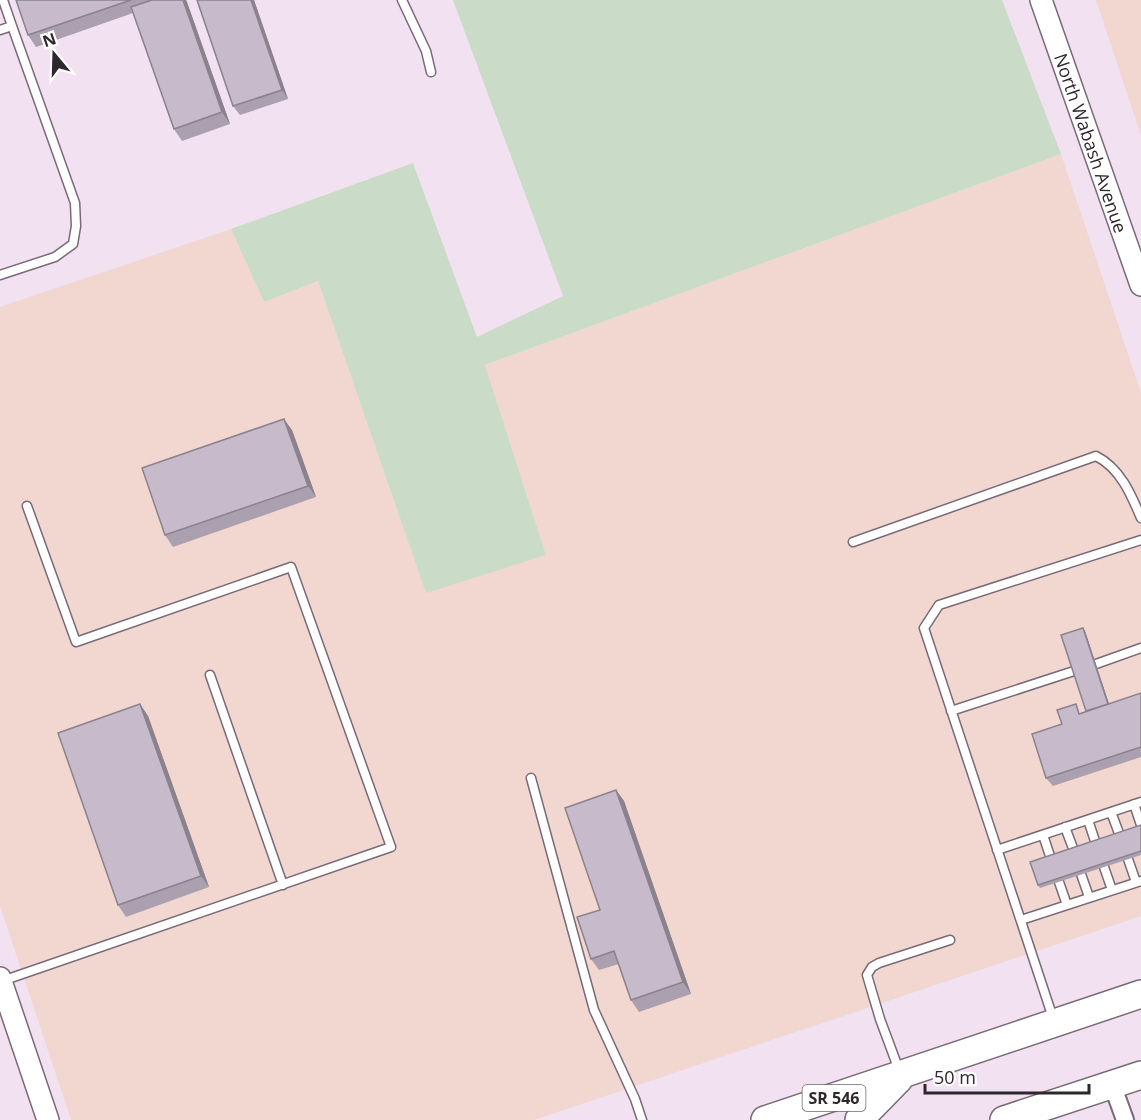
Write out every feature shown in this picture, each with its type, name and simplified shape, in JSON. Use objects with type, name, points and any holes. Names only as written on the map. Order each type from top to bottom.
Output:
[{"type":"main road","name":"SR 546","points":[[765,1120],[902,1076],[1141,994]]},
{"type":"main road","points":[[1004,1120],[1141,1075]]},
{"type":"main road","points":[[859,1120],[902,1076]]},
{"type":"street","name":"North Wabash Avenue","points":[[1041,0],[1141,285]]},
{"type":"street","points":[[1,980],[48,1120]]},
{"type":"street","points":[[1112,1084],[1125,1120]]},
{"type":"lane","points":[[0,275],[55,257],[73,244],[76,226],[75,203],[3,0]]},
{"type":"lane","points":[[402,0],[426,51],[431,72]]},
{"type":"lane","points":[[0,30],[12,26]]},
{"type":"lane","points":[[853,542],[1095,456],[1108,462],[1130,491],[1141,518]]},
{"type":"lane","points":[[1,980],[391,848],[291,567],[76,642],[27,506]]},
{"type":"lane","points":[[1054,1024],[924,628],[939,605],[1141,540]]},
{"type":"lane","points":[[1096,664],[1141,648]]},
{"type":"lane","points":[[951,711],[1074,671]]},
{"type":"lane","points":[[210,675],[283,885]]},
{"type":"lane","points":[[531,778],[594,1010],[635,1099],[642,1120]]},
{"type":"lane","points":[[997,850],[1138,803],[1141,825]]},
{"type":"lane","points":[[1111,812],[1120,836]]},
{"type":"lane","points":[[1088,820],[1096,844]]},
{"type":"lane","points":[[1065,827],[1074,851]]},
{"type":"lane","points":[[1043,835],[1051,859]]},
{"type":"lane","points":[[1021,920],[1138,881],[1128,859]]},
{"type":"lane","points":[[1104,867],[1112,890]]},
{"type":"lane","points":[[1081,874],[1089,897]]},
{"type":"lane","points":[[1059,882],[1067,904]]},
{"type":"lane","points":[[902,1076],[889,1047],[867,975],[872,967],[879,963],[950,940]]},
{"type":"shaded area","points":[[1096,0],[1141,0],[1141,136]]},
{"type":"shaded area","points":[[1061,154],[1141,393],[1141,916],[534,1120],[71,1120],[0,906],[0,307],[231,229],[264,302],[318,281],[426,592],[546,555],[485,365]]},
{"type":"green space","points":[[453,0],[1002,0],[1061,154],[485,365],[546,555],[426,593],[318,281],[264,302],[231,229],[413,163],[477,337],[563,296]]},
{"type":"building","points":[[16,0],[131,0],[28,35]]},
{"type":"building","points":[[152,0],[183,0],[222,112],[174,129],[131,7]]},
{"type":"building","points":[[197,0],[251,0],[282,90],[233,106]]},
{"type":"building","points":[[284,419],[308,486],[165,535],[142,468]]},
{"type":"building","points":[[1083,628],[1108,704],[1086,711],[1061,635]]},
{"type":"building","points":[[1141,693],[1141,747],[1046,778],[1032,734],[1062,724],[1057,710],[1076,704],[1079,714]]},
{"type":"building","points":[[140,704],[201,876],[118,905],[58,733]]},
{"type":"building","points":[[616,790],[683,982],[631,1000],[614,951],[591,959],[577,917],[600,910],[565,808]]},
{"type":"building","points":[[1141,825],[1141,851],[1038,885],[1030,862]]}]
